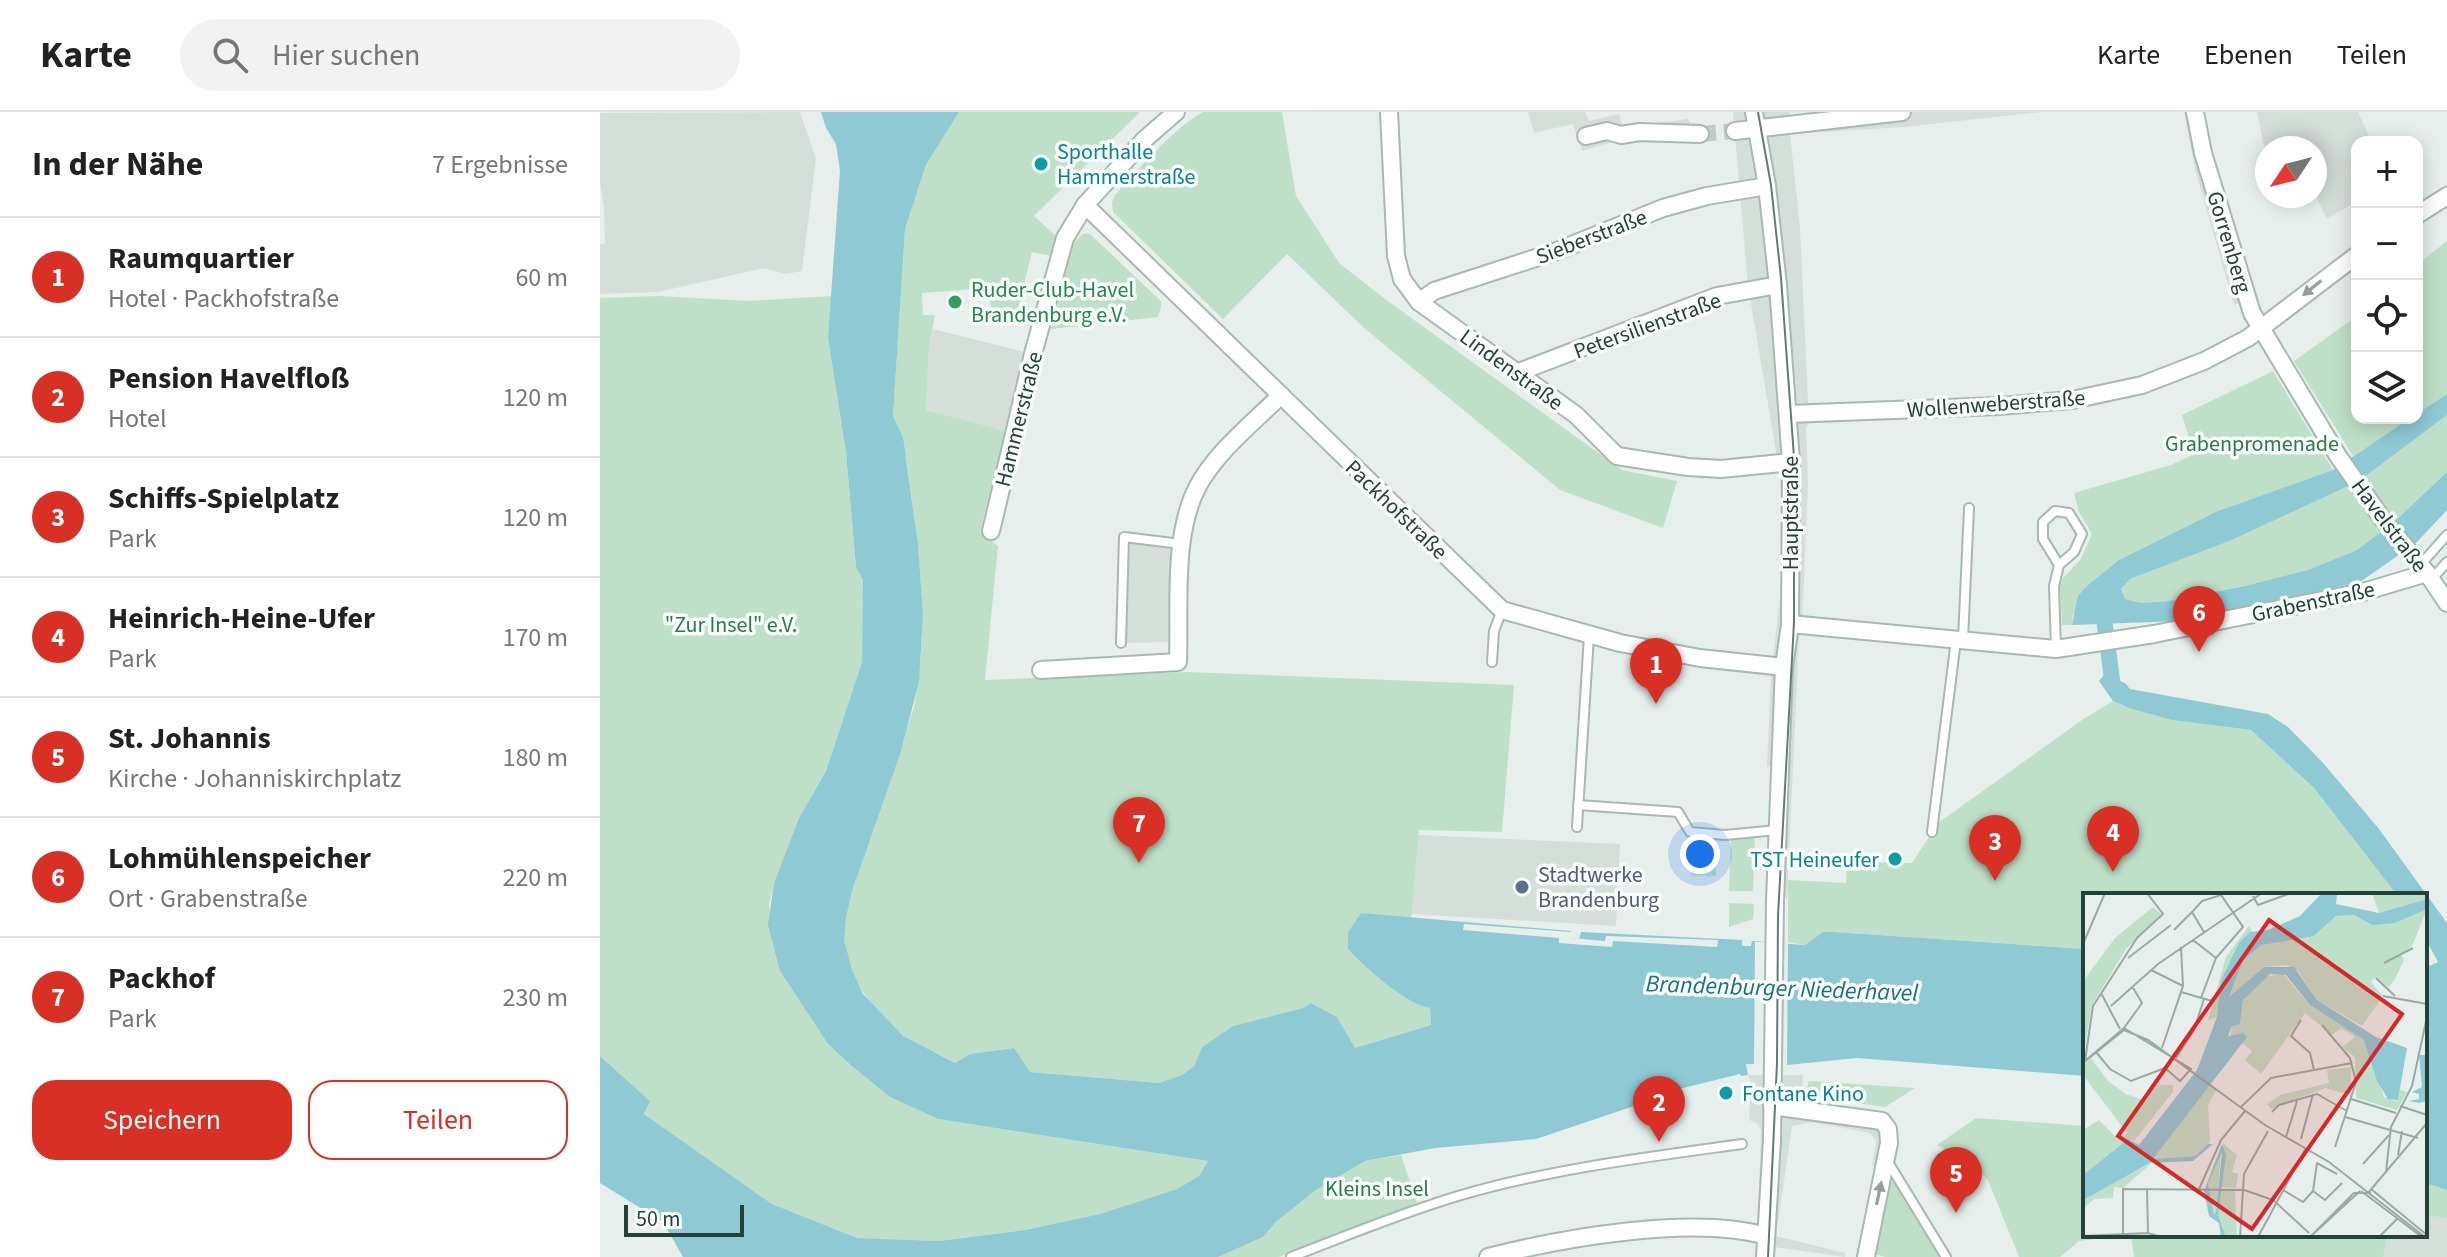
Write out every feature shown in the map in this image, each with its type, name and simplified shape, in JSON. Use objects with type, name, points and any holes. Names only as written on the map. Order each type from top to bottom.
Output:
[{"type":"street","name":"Hammerstraße","points":[[991,531],[1065,238],[1085,205],[1145,139],[1176,112]]},
{"type":"street","name":"Lindenstraße","points":[[1389,112],[1396,256],[1402,279],[1419,302],[1576,415],[1617,456],[1721,469],[1791,462]]},
{"type":"street","points":[[1735,131],[1756,120],[1902,112]]},
{"type":"street","name":"Gorrenberg","points":[[2195,112],[2203,153],[2236,268],[2252,313],[2264,326],[2284,364]]},
{"type":"street","name":"Hauptstraße","points":[[1756,120],[1778,285],[1791,462],[1790,624],[1784,667],[1774,917],[1773,1073],[1765,1257]]},
{"type":"street","points":[[1586,136],[1607,131],[1621,135],[1640,132],[1700,134]]},
{"type":"street","name":"Sieberstraße","points":[[1419,302],[1434,291],[1557,251],[1663,208],[1767,186]]},
{"type":"street","points":[[2423,211],[2447,196]]},
{"type":"street","name":"Packhofstraße","points":[[1085,205],[1502,610],[1589,635],[1700,658],[1784,667]]},
{"type":"street","name":"Wollenweberstraße","points":[[1788,414],[1999,406],[2099,396],[2175,373],[2237,344],[2351,260]]},
{"type":"street","name":"Petersilienstraße","points":[[1519,372],[1717,296],[1778,285]]},
{"type":"street","name":"Havelstraße","points":[[2284,364],[2338,456],[2447,603]]},
{"type":"street","points":[[1041,670],[1178,662],[1181,544],[1197,487],[1216,461],[1281,395]]},
{"type":"street","name":"Grabenstraße","points":[[1790,624],[2056,649],[2363,592],[2422,568]]},
{"type":"street","points":[[1772,1106],[1882,1121],[1888,1129],[1889,1143],[1866,1257]]},
{"type":"street","points":[[1488,1257],[1534,1245],[1660,1229],[1747,1232],[1766,1236]]},
{"type":"lane","points":[[1932,832],[1959,640],[1969,508]]},
{"type":"lane","points":[[2056,649],[2054,586],[2059,565],[2074,552],[2082,534],[2069,513],[2055,511],[2043,522],[2043,539],[2059,565]]},
{"type":"lane","points":[[2422,568],[2447,535]]},
{"type":"lane","points":[[1121,643],[1124,537],[1181,544]]},
{"type":"lane","points":[[2422,568],[2447,562]]},
{"type":"lane","points":[[1492,662],[1494,631],[1502,610]]},
{"type":"lane","points":[[1577,827],[1589,635]]},
{"type":"lane","points":[[1578,805],[1678,812],[1690,832],[1725,835],[1778,830]]},
{"type":"lane","points":[[1291,1257],[1399,1215],[1461,1195],[1602,1164],[1742,1144]]},
{"type":"lane","points":[[1886,1160],[1946,1257]]},
{"type":"shaded area","points":[[800,112],[816,159],[802,271],[786,274],[764,268],[658,292],[600,294],[600,244],[605,243],[600,181],[600,113]]},
{"type":"shaded area","points":[[1528,112],[1585,112],[1589,121],[1619,114],[1623,128],[1688,119],[1691,125],[1699,128],[1701,145],[1696,139],[1647,143],[1646,138],[1613,142],[1582,151],[1573,124],[1534,133]]},
{"type":"shaded area","points":[[1733,112],[1789,112],[1789,118],[1836,112],[2041,112],[1904,127],[1790,134],[1800,228],[1809,423],[1806,428],[1808,480],[1802,633],[1799,637],[1787,898],[1773,895],[1779,765],[1767,766],[1771,675],[1783,549],[1780,475],[1748,286]]},
{"type":"shaded area","points":[[2184,112],[2202,112],[2210,166],[2254,297],[2234,305],[2195,169]]},
{"type":"shaded area","points":[[2257,112],[2358,112],[2369,136],[2351,136],[2351,205],[2327,219],[2322,208],[2327,208],[2327,136],[2262,136]]},
{"type":"shaded area","points":[[933,329],[1033,354],[1014,435],[926,410],[929,347]]},
{"type":"shaded area","points":[[1129,532],[1174,540],[1171,642],[1126,643]]},
{"type":"shaded area","points":[[1418,835],[1620,844],[1616,926],[1411,914]]},
{"type":"shaded area","points":[[1748,1075],[1803,1075],[1802,1109],[1883,1122],[1884,1170],[1872,1165],[1876,1141],[1870,1133],[1812,1122],[1792,1126],[1776,1236],[1845,1253],[1845,1257],[1774,1247],[1757,1257],[1757,1240],[1695,1235],[1702,1221],[1758,1223],[1761,1131],[1757,1123],[1749,1120],[1751,1083]]},
{"type":"shaded area","points":[[2427,1215],[2447,1219],[2447,1257],[2383,1257],[2388,1237],[2427,1237]]},
{"type":"green space","points":[[959,112],[1140,112],[1034,216],[1058,238],[1052,256],[1032,252],[1018,308],[1037,313],[1033,327],[991,315],[990,288],[922,293],[923,315],[935,315],[929,347],[926,410],[1005,431],[980,532],[998,546],[985,680],[1188,672],[1514,685],[1502,832],[1419,830],[1411,919],[1361,913],[1348,932],[1349,949],[1366,966],[1398,993],[1430,1008],[1431,1025],[1355,1048],[1337,1017],[1311,1003],[1303,1008],[1233,1026],[1202,1047],[1194,1066],[1182,1075],[1159,1083],[1030,1072],[1013,1048],[970,1054],[955,1063],[912,1042],[895,1029],[874,1007],[857,981],[846,953],[846,915],[914,707],[921,655],[922,603],[915,525],[906,457],[893,416],[905,229],[926,165]]},
{"type":"green space","points":[[1203,112],[1282,112],[1296,196],[1339,263],[1622,470],[1677,481],[1663,528],[1560,490],[1363,327],[1287,254],[1223,319],[1113,212],[1112,203],[1115,195],[1156,150]]},
{"type":"green space","points":[[1083,234],[1090,234],[1162,302],[1158,317],[1051,329],[1073,244]]},
{"type":"green space","points":[[2447,241],[2447,394],[2423,410],[2423,280],[2423,260]]},
{"type":"green space","name":"\"Zur Insel\" e.V.","points":[[659,296],[748,301],[832,296],[828,338],[846,452],[856,567],[863,580],[862,662],[826,771],[799,818],[774,883],[769,905],[780,971],[828,1044],[890,1097],[938,1119],[1208,1161],[1199,1176],[1177,1189],[1100,1214],[1025,1230],[939,1241],[857,1238],[772,1204],[644,1114],[650,1101],[600,1056],[600,298]]},
{"type":"green space","name":"Grabenpromenade","points":[[2351,320],[2351,424],[2401,424],[2353,456],[2294,361]]},
{"type":"green space","name":"Grabenpromenade","points":[[2273,371],[2333,470],[2218,511],[2073,614],[2072,625],[2062,625],[2062,579],[2081,559],[2092,534],[2079,512],[2074,493],[2171,465],[2194,454],[2182,415]]},
{"type":"green space","points":[[2447,415],[2447,472],[2394,522],[2357,550],[2308,570],[2245,586],[2168,601],[2141,603],[2125,599],[2121,589],[2130,579],[2232,540],[2359,481]]},
{"type":"green space","points":[[2113,701],[2172,720],[2251,730],[2314,788],[2395,893],[2083,893],[2083,949],[1834,932],[1823,932],[1805,945],[1788,942],[1788,880],[1846,883],[1847,862],[1912,863],[1938,823]]},
{"type":"green space","points":[[1731,837],[1755,837],[1753,891],[1729,891]]},
{"type":"green space","points":[[1692,850],[1716,851],[1716,876],[1691,875]]},
{"type":"green space","points":[[1729,903],[1754,904],[1753,919],[1729,927]]},
{"type":"green space","points":[[1809,1081],[1915,1088],[1885,1107],[1805,1096]]},
{"type":"green space","points":[[1976,1118],[2083,1126],[2083,1237],[2110,1237],[2079,1241],[2060,1257],[2019,1257],[1988,1180],[1976,1167],[1937,1145]]},
{"type":"green space","name":"Kleins Insel","points":[[1401,1155],[1417,1203],[1279,1257],[1218,1257],[1263,1237],[1277,1221],[1316,1190],[1365,1161]]},
{"type":"green space","points":[[1890,1181],[1895,1182],[1940,1257],[1885,1257],[1876,1254]]},
{"type":"green space","points":[[2427,1184],[2447,1190],[2447,1219],[2427,1215]]},
{"type":"green space","points":[[2131,1237],[2388,1237],[2383,1257],[2134,1257]]},
{"type":"water","name":"Brandenburger Niederhavel","points":[[821,112],[959,112],[926,165],[905,229],[893,416],[903,437],[918,544],[923,615],[919,682],[900,754],[852,891],[844,940],[852,970],[863,994],[903,1036],[955,1063],[970,1054],[1014,1048],[1030,1072],[1159,1083],[1182,1075],[1194,1066],[1202,1047],[1233,1026],[1303,1008],[1311,1003],[1337,1017],[1355,1048],[1431,1025],[1430,1008],[1398,993],[1348,949],[1348,932],[1361,913],[1571,931],[1571,938],[1579,939],[1581,932],[1742,940],[1742,946],[1751,946],[1752,941],[1805,945],[1823,932],[1834,932],[2083,949],[2083,1076],[1857,1058],[1787,1065],[1746,1064],[1748,1075],[1740,1074],[1675,1090],[1536,1139],[1435,1148],[1365,1161],[1316,1190],[1277,1221],[1263,1237],[1218,1257],[683,1257],[663,1222],[600,1183],[600,1056],[650,1101],[644,1114],[772,1204],[857,1238],[939,1241],[1025,1230],[1100,1214],[1177,1189],[1199,1176],[1208,1161],[938,1119],[890,1097],[828,1044],[780,971],[768,925],[774,883],[799,818],[826,771],[862,662],[863,580],[856,567],[846,452],[828,338],[840,171],[836,144]]},
{"type":"water","points":[[2447,394],[2447,415],[2359,481],[2232,540],[2130,579],[2121,589],[2125,599],[2141,603],[2168,601],[2308,570],[2357,550],[2394,522],[2447,472],[2447,510],[2416,543],[2360,582],[2180,621],[2072,625],[2078,596],[2119,560],[2218,511],[2333,470],[2401,424],[2423,424],[2423,410]]},
{"type":"water","points":[[2112,674],[2130,689],[2268,714],[2288,727],[2379,829],[2425,893],[2395,893],[2314,788],[2251,730],[2172,720],[2132,709],[2113,701],[2099,681],[2104,675]]},
{"type":"water","points":[[2427,895],[2447,923],[2447,1190],[2427,1184],[2427,967],[2438,962],[2427,942]]},
{"type":"pier","points":[[1464,924],[1571,932],[1571,938],[1605,941],[1606,936],[1718,940],[1717,947],[1613,941],[1612,947],[1559,943],[1559,938],[1463,930]]},
{"type":"pier","points":[[1755,942],[1788,942],[1787,1065],[1754,1065]]},
{"type":"waterway","points":[[2102,603],[2113,687],[2121,690]]},
{"type":"tunnel","points":[[1700,134],[1735,131]]},
{"type":"tram line","points":[[1758,112],[1771,185],[1781,278],[1794,457],[1794,622],[1778,916],[1777,1063],[1768,1257]]},
{"type":"place","name":"Sporthalle Hammerstraße","points":[[1041,164]]},
{"type":"place","name":"Ruder-Club-Havel Brandenburg e.V.","points":[[955,302]]},
{"type":"place","name":"Lohmühlenspeicher","points":[[2199,652]]},
{"type":"place","name":"Raumquartier","points":[[1656,704]]},
{"type":"place","name":"TST Heineufer","points":[[1895,859]]},
{"type":"place","name":"Packhof","points":[[1139,863]]},
{"type":"place","name":"Heinrich-Heine-Ufer","points":[[2113,872]]},
{"type":"place","name":"Schiffs-Spielplatz","points":[[1995,881]]},
{"type":"place","name":"Stadtwerke Brandenburg","points":[[1522,887]]},
{"type":"place","name":"Fontane Kino","points":[[1726,1093]]},
{"type":"place","name":"Pension Havelfloß","points":[[1659,1142]]},
{"type":"place","name":"St. Johannis","points":[[1956,1213]]}]
